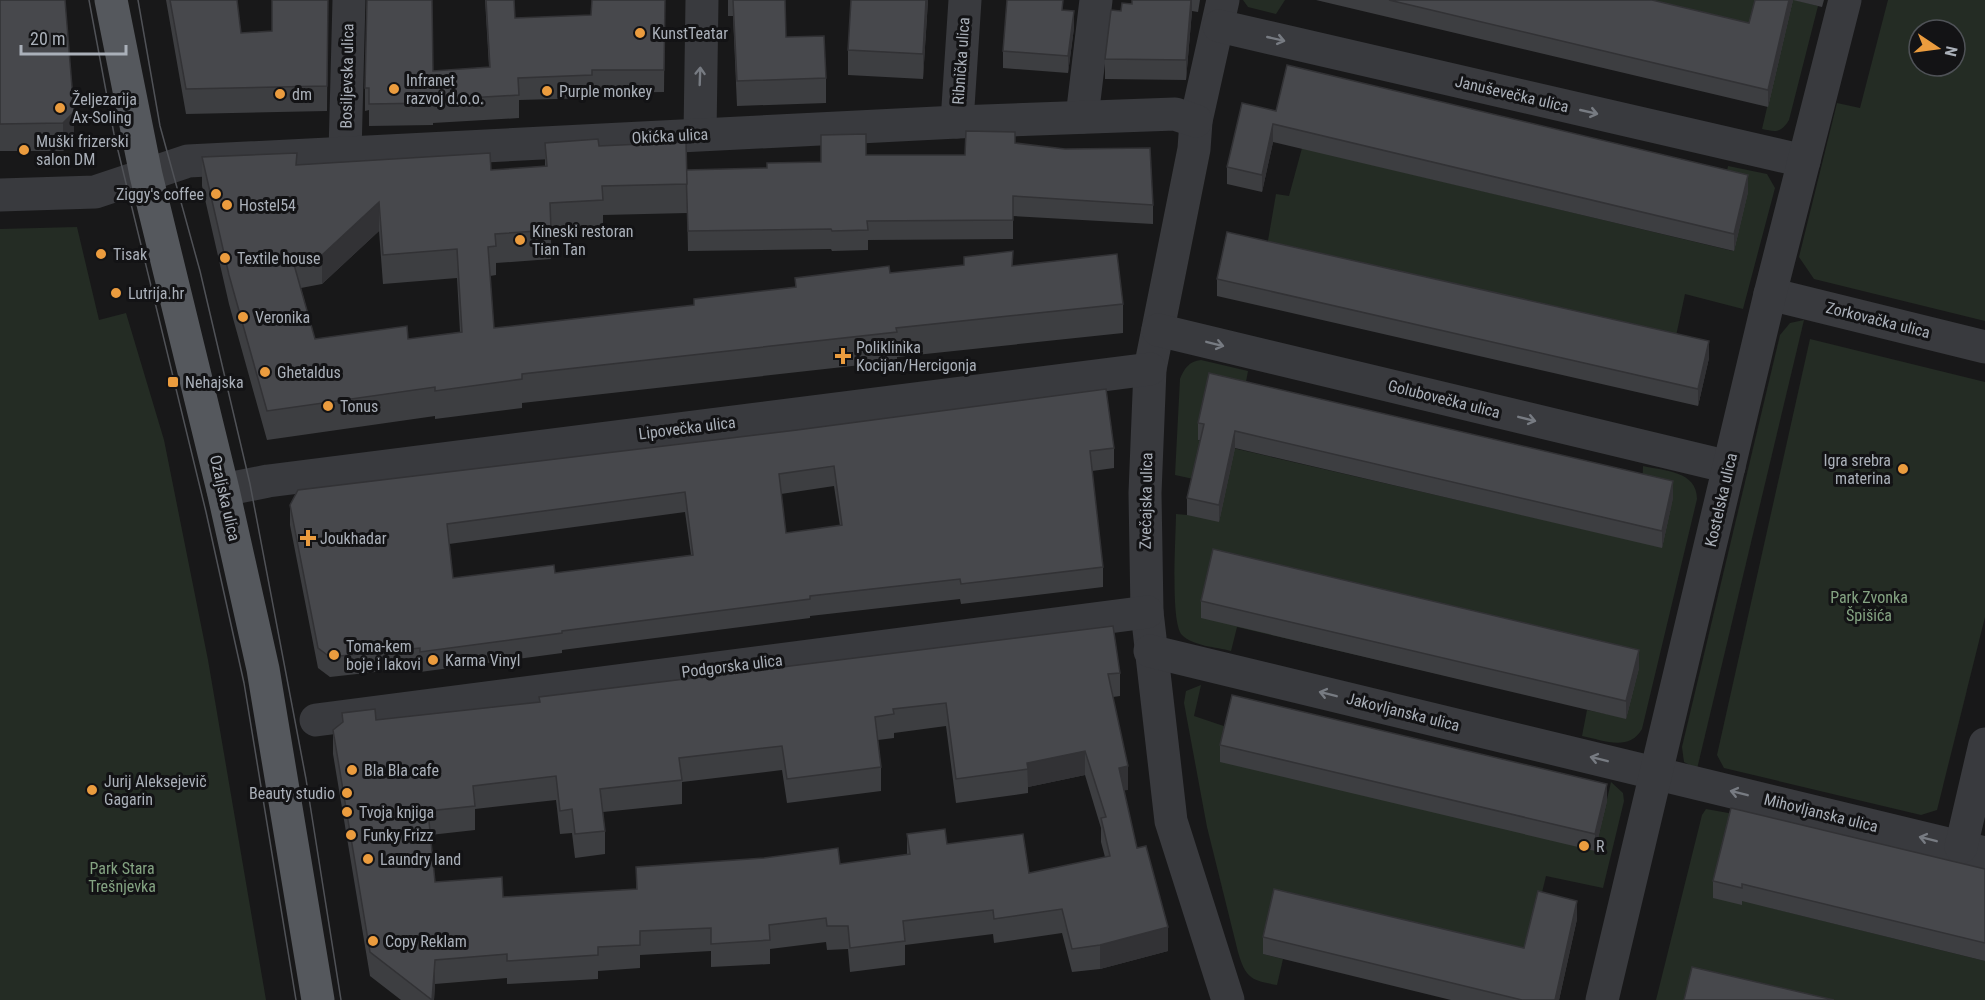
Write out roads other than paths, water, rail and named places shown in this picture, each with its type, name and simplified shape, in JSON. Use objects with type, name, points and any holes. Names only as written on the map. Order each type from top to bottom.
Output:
[{"type":"main road","name":"Ozaljska ulica","points":[[111,0],[146,176],[223,490],[263,669],[318,1000]]},
{"type":"street","name":"Bosiljevska ulica","points":[[345,153],[349,0]]},
{"type":"street","points":[[700,134],[702,0]]},
{"type":"street","name":"Ribnička ulica","points":[[957,122],[965,0]]},
{"type":"street","points":[[1082,117],[1096,0]]},
{"type":"street","name":"Kostelska ulica","points":[[1602,1000],[1770,294],[1845,0]]},
{"type":"street","name":"Januševečka ulica","points":[[1221,13],[1804,161]]},
{"type":"street","name":"Zvečajska ulica","points":[[1221,13],[1196,121],[1194,149],[1150,369],[1145,494],[1150,651],[1171,821],[1228,1000]]},
{"type":"street","name":"Okićka ulica","points":[[0,195],[95,192],[188,161],[1082,117],[1175,114],[1196,121]]},
{"type":"street","name":"Zorkovačka ulica","points":[[1770,294],[1985,347]]},
{"type":"street","name":"Golubovečka ulica","points":[[1158,330],[1729,467]]},
{"type":"street","name":"Lipovečka ulica","points":[[223,490],[268,481],[1150,369]]},
{"type":"street","name":"Podgorska ulica","points":[[316,720],[1147,612]]},
{"type":"street","name":"Jakovljanska ulica","points":[[1150,651],[1656,773]]},
{"type":"street","points":[[1973,850],[1985,744]]},
{"type":"street","name":"Mihovljanska ulica","points":[[1656,773],[1973,850]]},
{"type":"tram line","points":[[89,0],[114,134],[206,512],[244,683],[296,1000]]},
{"type":"tram line","points":[[138,0],[160,126],[200,271],[250,484],[306,779],[341,1000]]},
{"type":"place","name":"KunstTeatar","points":[[640,33]]},
{"type":"place","name":"Infranet razvoj d.o.o.","points":[[394,89]]},
{"type":"place","name":"Purple monkey","points":[[547,91]]},
{"type":"place","name":"dm","points":[[280,94]]},
{"type":"place","name":"Željezarija Ax-Soling","points":[[60,108]]},
{"type":"place","name":"Muški frizerski salon DM","points":[[24,150]]},
{"type":"place","name":"Ziggy's coffee","points":[[216,194]]},
{"type":"place","name":"Hostel54","points":[[227,205]]},
{"type":"place","name":"Kineski restoran Tian Tan","points":[[520,240]]},
{"type":"place","name":"Tisak","points":[[101,254]]},
{"type":"place","name":"Textile house","points":[[225,258]]},
{"type":"place","name":"Lutrija.hr","points":[[116,293]]},
{"type":"place","name":"Veronika","points":[[243,317]]},
{"type":"place","name":"Poliklinika Kocijan/Hercigonja","points":[[843,356]]},
{"type":"place","name":"Ghetaldus","points":[[265,372]]},
{"type":"place","name":"Nehajska","points":[[173,382]]},
{"type":"place","name":"Tonus","points":[[328,406]]},
{"type":"place","name":"Igra srebra materina","points":[[1903,469]]},
{"type":"place","name":"Joukhadar","points":[[308,538]]},
{"type":"place","name":"Toma-kem boje i lakovi","points":[[334,655]]},
{"type":"place","name":"Karma Vinyl","points":[[433,660]]},
{"type":"place","name":"Bla Bla cafe","points":[[352,770]]},
{"type":"place","name":"Jurij Aleksejevič Gagarin","points":[[92,790]]},
{"type":"place","name":"Beauty studio","points":[[347,793]]},
{"type":"place","name":"Tvoja knjiga","points":[[347,812]]},
{"type":"place","name":"Funky Frizz","points":[[351,835]]},
{"type":"place","name":"R","points":[[1584,846]]},
{"type":"place","name":"Laundry land","points":[[368,859]]},
{"type":"place","name":"Copy Reklam","points":[[373,941]]},
{"type":"park label","name":"Park Zvonka Špišića","points":[[1869,606]]},
{"type":"park label","name":"Park Stara Trešnjevka","points":[[122,877]]}]
